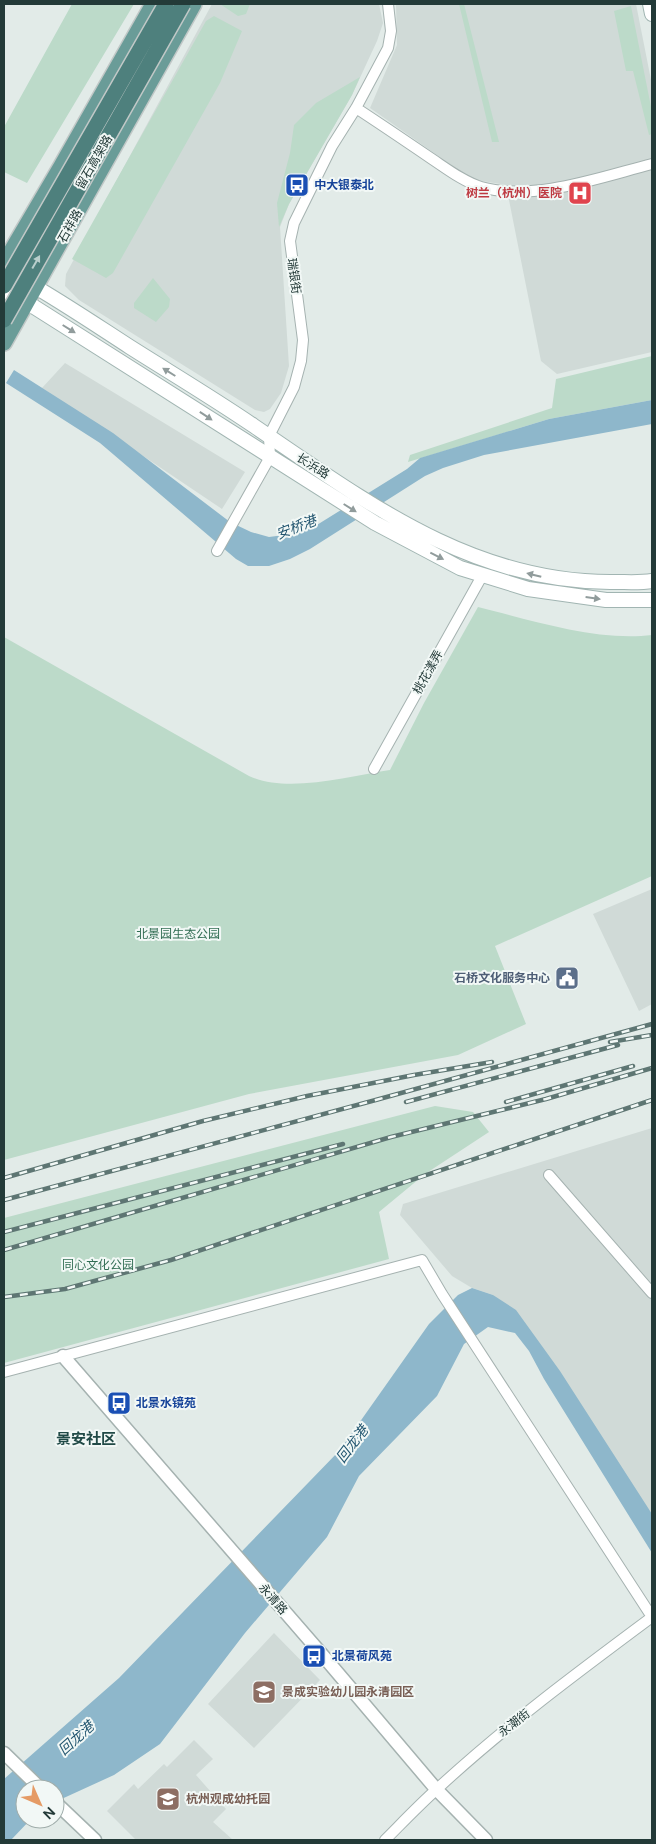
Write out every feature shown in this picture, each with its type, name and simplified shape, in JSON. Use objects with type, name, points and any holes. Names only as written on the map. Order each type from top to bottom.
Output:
[{"type":"highway","name":"留石高架路","points":[[4,286],[166,4]]},
{"type":"highway","name":"留石高架路","points":[[4,320],[184,4]]},
{"type":"main road","points":[[4,263],[153,4]]},
{"type":"main road","name":"石祥路","points":[[4,343],[194,4]]},
{"type":"main road","points":[[650,4],[652,14]]},
{"type":"main road","name":"长浜路","points":[[4,269],[36,287],[318,470],[400,520],[462,552],[506,568],[546,578],[595,583],[652,581]]},
{"type":"main road","name":"长浜路","points":[[4,290],[28,303],[270,458],[394,534],[460,568],[528,589],[597,599],[652,600]]},
{"type":"street","name":"瑞银街","points":[[268,436],[294,387],[301,361],[303,340],[290,241],[294,223],[332,146],[356,108],[388,48],[391,31],[388,4]]},
{"type":"street","points":[[356,108],[455,174],[480,187],[505,192],[525,192],[574,184],[652,164]]},
{"type":"street","points":[[217,551],[270,458],[268,436]]},
{"type":"street","name":"桃花漾弄","points":[[374,769],[482,576]]},
{"type":"street","points":[[549,1175],[652,1293]]},
{"type":"street","points":[[4,1372],[422,1260],[442,1294],[652,1617]]},
{"type":"street","name":"永清路","points":[[63,1356],[436,1789],[486,1840]]},
{"type":"street","name":"永潮街","points":[[386,1840],[436,1789],[495,1738],[652,1617]]},
{"type":"street","points":[[8,1758],[30,1779]]},
{"type":"street","points":[[65,1812],[95,1840]]},
{"type":"shaded area","points":[[212,4],[379,4],[383,23],[377,41],[352,95],[289,204],[280,227],[289,366],[281,393],[270,409],[264,412],[255,410],[79,300],[65,286],[66,274]]},
{"type":"shaded area","name":"树兰（杭州）医院","points":[[396,4],[636,4],[652,85],[652,352],[557,374],[541,361],[506,185],[471,179],[370,108],[397,45]]},
{"type":"shaded area","points":[[65,363],[245,472],[222,509],[42,388]]},
{"type":"shaded area","points":[[652,889],[652,1004],[639,1011],[593,914]]},
{"type":"shaded area","points":[[652,1128],[652,1514],[493,1295],[472,1288],[452,1276],[400,1215],[403,1204]]},
{"type":"shaded area","name":"景成实验幼儿园永清园区","points":[[274,1633],[320,1680],[254,1748],[208,1704]]},
{"type":"shaded area","name":"杭州观成幼托园","points":[[194,1740],[213,1759],[196,1775],[226,1809],[213,1822],[233,1840],[136,1840],[107,1811],[134,1784],[138,1789],[164,1764],[167,1767]]},
{"type":"green space","points":[[72,4],[134,4],[27,183],[4,172],[4,127]]},
{"type":"green space","points":[[220,4],[250,4],[246,14],[238,16]]},
{"type":"green space","points":[[459,4],[464,4],[499,142],[492,142]]},
{"type":"green space","points":[[631,6],[652,112],[652,134],[649,135],[633,71],[626,71],[614,11]]},
{"type":"green space","points":[[214,16],[242,31],[220,83],[113,273],[106,278],[72,259],[206,21]]},
{"type":"green space","points":[[360,77],[352,95],[289,204],[279,227],[277,203],[290,153],[294,125],[316,103]]},
{"type":"green space","points":[[153,278],[170,299],[169,307],[156,322],[134,308],[134,303]]},
{"type":"green space","points":[[652,356],[652,400],[549,419],[408,462],[410,455],[552,408],[556,379]]},
{"type":"green space","name":"北景园生态公园","points":[[478,607],[587,633],[631,636],[652,635],[652,876],[495,946],[526,1024],[458,1055],[249,1094],[4,1160],[4,637],[249,776],[282,784],[300,784],[390,770],[424,703]]},
{"type":"green space","name":"同心文化公园","points":[[435,1106],[473,1112],[489,1132],[425,1174],[379,1212],[389,1259],[4,1363],[4,1218]]},
{"type":"water","points":[[14,370],[113,433],[230,522],[251,532],[269,537],[292,534],[312,528],[407,469],[420,458],[549,419],[652,400],[652,424],[484,455],[443,468],[425,476],[310,549],[290,559],[269,566],[248,566],[236,559],[100,443],[6,383]]},
{"type":"water","name":"回龙港","points":[[472,1288],[493,1295],[516,1310],[560,1371],[652,1514],[652,1553],[544,1379],[529,1351],[515,1333],[488,1327],[464,1344],[437,1396],[359,1476],[327,1537],[245,1633],[160,1744],[114,1775],[65,1797],[65,1779],[15,1779],[15,1829],[21,1829],[11,1840],[4,1840],[4,1779],[119,1678],[340,1450],[429,1324],[458,1295]]},
{"type":"railway","points":[[4,1200],[652,1024]]},
{"type":"railway","points":[[610,1042],[652,1035]]},
{"type":"railway","points":[[406,1102],[618,1045]]},
{"type":"railway","points":[[4,1178],[203,1121],[307,1096],[492,1062]]},
{"type":"railway","points":[[506,1102],[633,1066]]},
{"type":"railway","points":[[4,1250],[391,1137],[546,1099],[652,1068]]},
{"type":"railway","points":[[4,1297],[65,1289],[171,1260],[652,1100]]},
{"type":"railway","points":[[4,1232],[343,1144]]},
{"type":"place","name":"中大银泰北","points":[[297,185]]},
{"type":"place","name":"树兰（杭州）医院","points":[[580,193]]},
{"type":"place","name":"石桥文化服务中心","points":[[567,978]]},
{"type":"place","name":"北景水镜苑","points":[[119,1403]]},
{"type":"place","name":"北景荷风苑","points":[[314,1656]]},
{"type":"place","name":"景成实验幼儿园永清园区","points":[[264,1692]]},
{"type":"place","name":"杭州观成幼托园","points":[[168,1799]]},
{"type":"district","name":"景安社区","points":[[86,1439]]},
{"type":"water label","name":"安桥港","points":[[296,527]]}]
